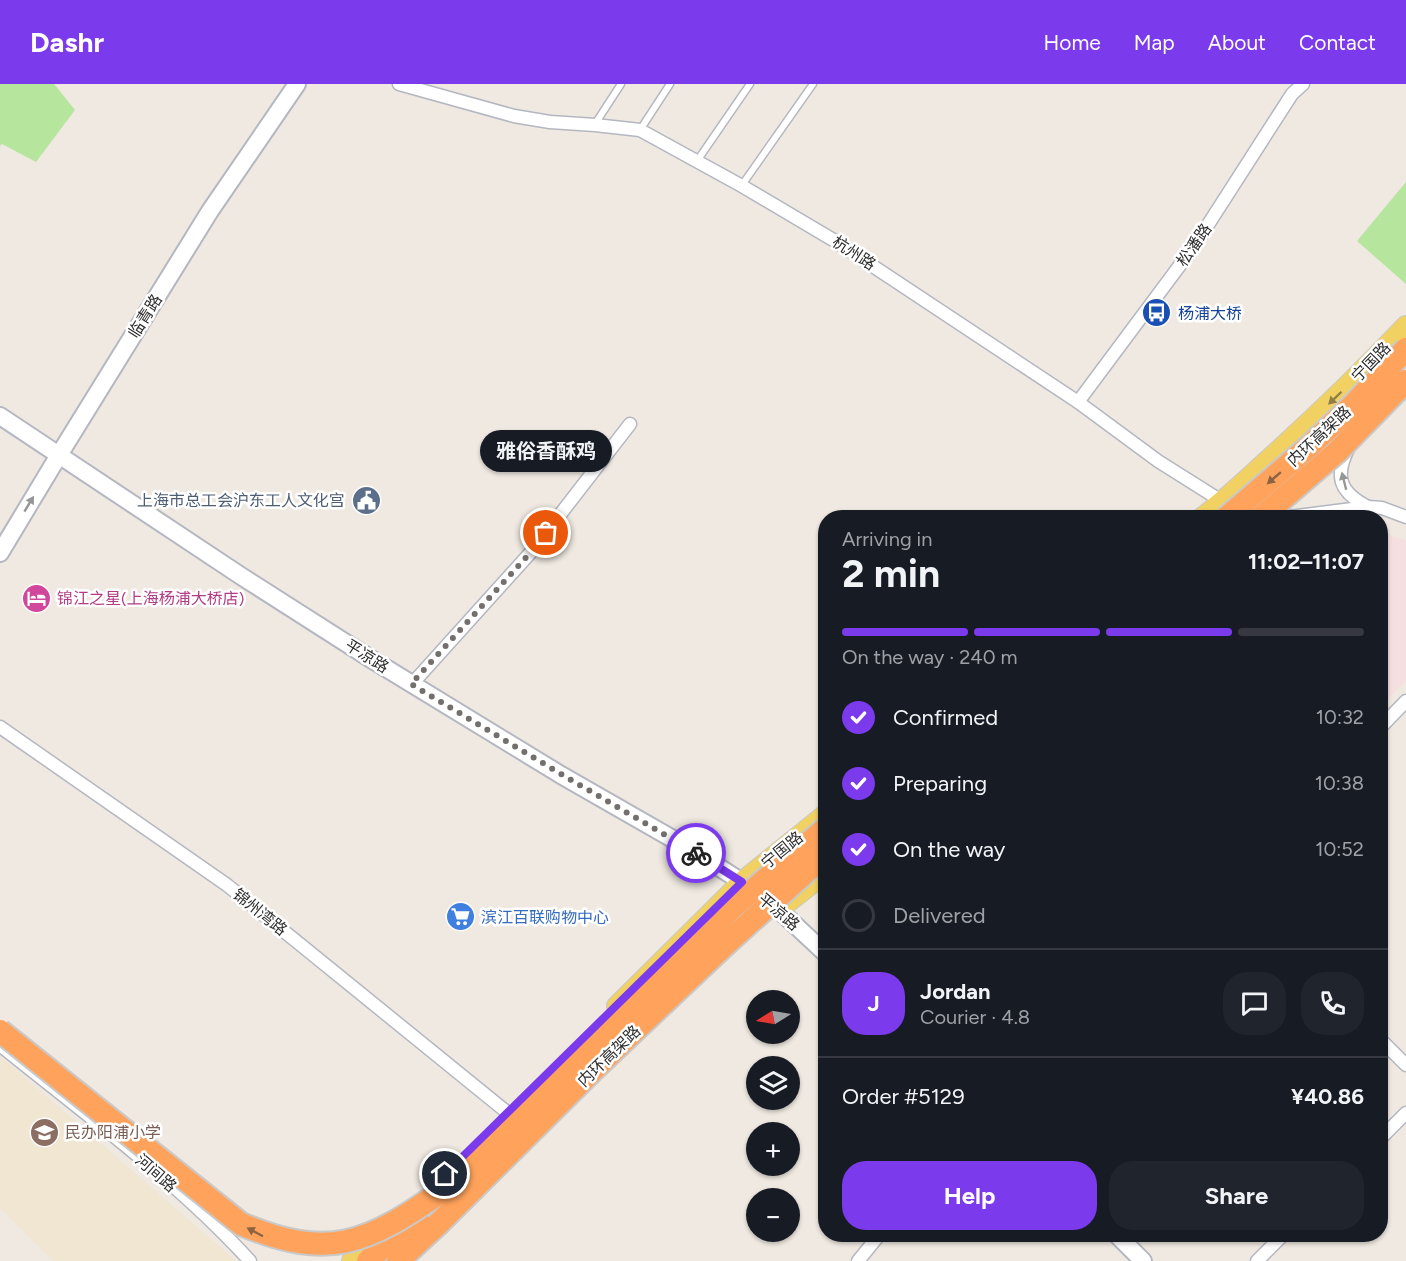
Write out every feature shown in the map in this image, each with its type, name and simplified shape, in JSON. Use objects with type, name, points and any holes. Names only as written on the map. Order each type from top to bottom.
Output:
[{"type":"highway","name":"内环高架路","points":[[1224,510],[1312,444],[1406,349]]},
{"type":"highway","name":"内环高架路","points":[[1269,510],[1337,453],[1406,381]]},
{"type":"highway","name":"内环高架路","points":[[368,1261],[734,906],[818,835]]},
{"type":"highway","name":"内环高架路","points":[[398,1261],[594,1069],[728,942],[818,862]]},
{"type":"highway","points":[[0,1031],[232,1218],[263,1236],[305,1249],[325,1250],[346,1247],[368,1239],[394,1224],[442,1191]]},
{"type":"highway","points":[[410,1261],[416,1250],[437,1225]]},
{"type":"main road","name":"临青路","points":[[0,553],[210,211],[297,84]]},
{"type":"main road","name":"宁国路","points":[[1224,510],[1406,326]]},
{"type":"main road","points":[[1280,510],[1350,446],[1406,386]]},
{"type":"main road","name":"平凉路","points":[[0,416],[241,576],[411,684],[742,882],[778,909],[818,946]]},
{"type":"main road","name":"宁国路","points":[[352,1261],[508,1113],[742,882],[818,821]]},
{"type":"main road","points":[[410,1261],[544,1127],[778,909],[818,878]]},
{"type":"main road","points":[[1124,1242],[1143,1261]]},
{"type":"street","name":"杭州路","points":[[399,84],[514,116],[550,122],[640,130],[835,241],[1077,402],[1224,510]]},
{"type":"street","name":"松潘路","points":[[1077,402],[1195,245],[1292,94],[1303,84]]},
{"type":"street","points":[[411,684],[532,551],[630,424]]},
{"type":"street","points":[[1350,446],[1343,459],[1341,473],[1344,489],[1354,499],[1368,507]]},
{"type":"street","points":[[1344,510],[1368,507],[1387,510]]},
{"type":"street","points":[[1388,510],[1406,517]]},
{"type":"street","points":[[1388,720],[1406,701]]},
{"type":"street","name":"锦州湾路","points":[[0,727],[227,885],[508,1113]]},
{"type":"street","name":"河间路","points":[[0,1045],[152,1168],[224,1233],[250,1261]]},
{"type":"street","points":[[1388,1047],[1406,1065]]},
{"type":"street","points":[[1388,1131],[1406,1113]]},
{"type":"street","points":[[858,1261],[873,1242]]},
{"type":"street","points":[[1257,1261],[1276,1242]]},
{"type":"lane","points":[[595,125],[621,84]]},
{"type":"lane","points":[[640,130],[670,84]]},
{"type":"lane","points":[[697,161],[750,84]]},
{"type":"lane","points":[[742,186],[813,84]]},
{"type":"shaded area","points":[[1388,535],[1406,540],[1406,681],[1388,699]]},
{"type":"shaded area","name":"民办阳浦小学","points":[[0,1056],[236,1261],[53,1261],[0,1208]]},
{"type":"green space","points":[[0,84],[54,84],[75,110],[36,162],[2,144],[0,146]]},
{"type":"green space","points":[[1406,182],[1406,284],[1357,241]]},
{"type":"way so far","points":[[546,533],[411,684],[696,853]]},
{"type":"place","name":"杨浦大桥","points":[[1157,313]]},
{"type":"place","name":"上海市总工会沪东工人文化宫","points":[[366,500]]},
{"type":"place","name":"雅俗香酥鸡","points":[[546,533]]},
{"type":"place","name":"锦江之星(上海杨浦大桥店)","points":[[36,598]]},
{"type":"place","name":"滨江百联购物中心","points":[[460,917]]},
{"type":"place","name":"民办阳浦小学","points":[[44,1132]]},
{"type":"route","points":[[445,1174],[742,882],[696,853]]}]
